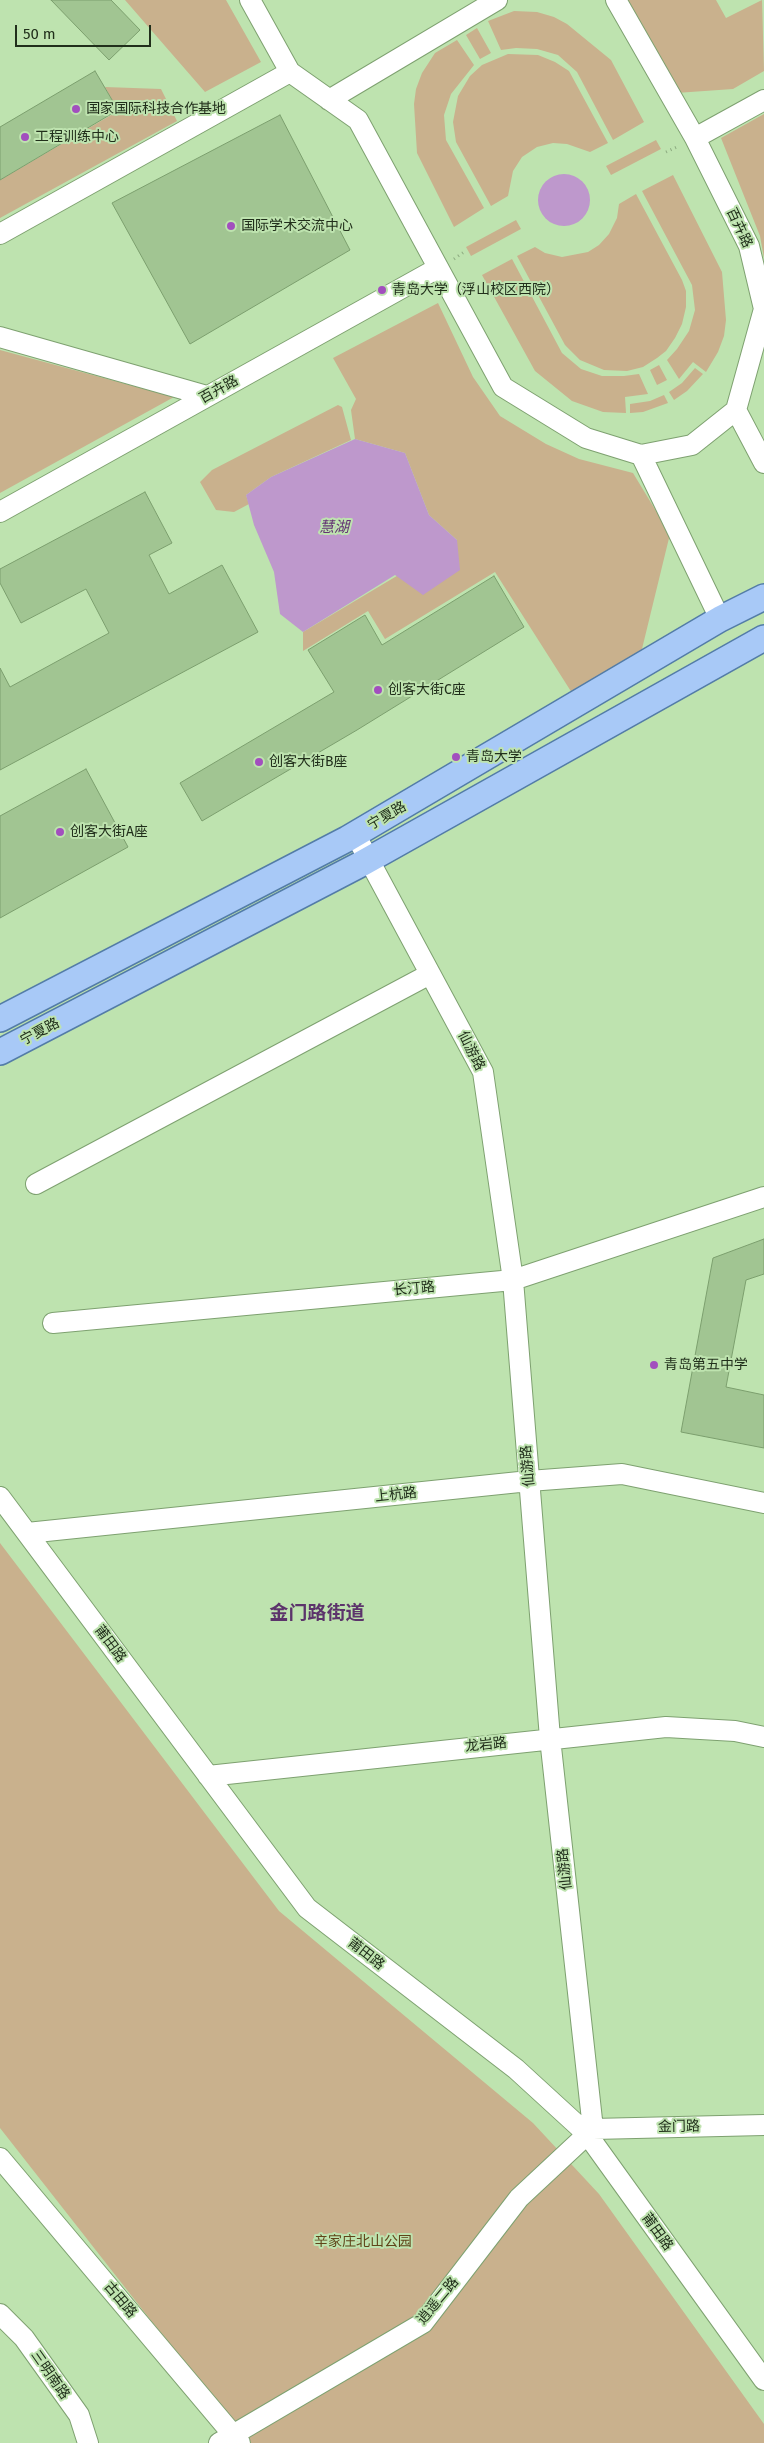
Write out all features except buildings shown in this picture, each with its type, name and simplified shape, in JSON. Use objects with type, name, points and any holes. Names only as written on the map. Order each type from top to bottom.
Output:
[{"type":"main road","name":"宁夏路","points":[[0,1019],[355,834],[720,619],[764,598]]},
{"type":"main road","name":"宁夏路","points":[[0,1052],[370,859],[764,638]]},
{"type":"street","points":[[250,0],[290,72],[358,120],[503,387],[586,438],[641,455],[692,445],[736,410],[764,462]]},
{"type":"street","points":[[329,100],[497,0]]},
{"type":"street","name":"百卉路","points":[[616,0],[695,138],[749,246],[764,309],[736,410]]},
{"type":"street","points":[[0,234],[290,72]]},
{"type":"street","points":[[695,138],[764,100]]},
{"type":"street","name":"百卉路","points":[[0,512],[438,268]]},
{"type":"street","points":[[0,337],[207,396]]},
{"type":"street","points":[[641,455],[720,619]]},
{"type":"street","name":"仙游路","points":[[355,834],[483,1072],[513,1280],[550,1738],[590,2132]]},
{"type":"street","points":[[36,1184],[430,974]]},
{"type":"street","name":"长汀路","points":[[53,1323],[513,1280],[764,1197]]},
{"type":"street","name":"上杭路","points":[[27,1533],[529,1481],[622,1474],[764,1503]]},
{"type":"street","name":"莆田路","points":[[0,1497],[306,1908],[516,2070],[590,2132],[764,2380]]},
{"type":"street","name":"龙岩路","points":[[208,1776],[666,1727],[735,1731],[764,1737]]},
{"type":"street","name":"金门路","points":[[590,2132],[764,2125]]},
{"type":"street","name":"逍遥二路","points":[[231,2440],[423,2323],[519,2198],[590,2132]]},
{"type":"street","name":"古田路","points":[[0,2158],[231,2440]]},
{"type":"street","name":"三明南路","points":[[0,2314],[24,2338],[79,2415],[88,2443]]},
{"type":"green space","points":[[125,0],[226,0],[261,62],[205,92]]},
{"type":"green space","points":[[622,0],[716,0],[726,18],[762,0],[764,71],[733,89],[676,93]]},
{"type":"green space","points":[[514,11],[537,12],[554,17],[567,24],[611,60],[644,122],[613,140],[577,72],[558,55],[537,49],[516,48],[501,50],[488,21]]},
{"type":"green space","points":[[477,28],[491,53],[480,59],[466,35]]},
{"type":"green space","points":[[457,40],[474,65],[451,94],[444,115],[446,140],[484,208],[454,227],[417,153],[414,104],[416,89],[422,73],[435,53]]},
{"type":"green space","points":[[508,54],[538,55],[555,62],[569,71],[608,143],[590,152],[567,144],[553,143],[537,147],[522,157],[513,171],[508,196],[491,206],[456,142],[453,122],[458,96],[470,76],[482,65]]},
{"type":"green space","points":[[105,87],[161,89],[177,121],[0,218],[0,180],[118,111]]},
{"type":"green space","points":[[764,114],[764,258],[760,236],[721,138]]},
{"type":"green space","points":[[656,140],[661,149],[611,175],[606,166]]},
{"type":"green space","points":[[673,175],[722,272],[726,320],[724,336],[718,352],[706,372],[693,362],[679,379],[667,360],[689,331],[695,310],[692,285],[642,191]]},
{"type":"green space","points":[[636,194],[682,280],[686,291],[686,307],[682,324],[675,338],[666,351],[657,358],[643,367],[627,371],[604,370],[580,360],[565,345],[517,256],[535,247],[545,253],[562,257],[588,252],[599,245],[609,234],[617,218],[619,204]]},
{"type":"green space","points":[[516,220],[521,229],[471,256],[466,247]]},
{"type":"green space","points":[[512,259],[562,353],[581,369],[602,376],[639,374],[648,394],[625,397],[626,413],[603,412],[572,401],[535,371],[482,275]]},
{"type":"green space","points":[[438,303],[473,377],[500,416],[546,444],[579,459],[633,473],[670,534],[641,653],[572,693],[495,572],[385,639],[368,611],[303,651],[303,632],[457,540],[429,515],[405,453],[355,439],[351,410],[356,399],[333,358]]},
{"type":"green space","points":[[0,350],[174,397],[0,493]]},
{"type":"green space","points":[[659,365],[667,380],[657,385],[650,370]]},
{"type":"green space","points":[[695,368],[703,374],[687,391],[674,400],[669,392],[682,383]]},
{"type":"green space","points":[[664,395],[668,403],[643,412],[630,413],[630,404],[650,401]]},
{"type":"green space","points":[[338,405],[342,407],[351,440],[271,477],[246,495],[249,504],[234,512],[216,510],[200,482],[212,470]]},
{"type":"green space","name":"辛家庄北山公园","points":[[0,1543],[279,1911],[533,2123],[599,2194],[764,2424],[764,2443],[247,2443],[0,2128]]},
{"type":"water","points":[[564,174],[578,178],[586,186],[590,200],[586,214],[578,222],[564,226],[550,222],[542,214],[538,200],[542,186],[550,178]]},
{"type":"water","name":"慧湖","points":[[355,439],[405,453],[429,515],[457,540],[460,570],[423,595],[395,575],[303,632],[280,614],[274,572],[254,525],[246,495],[271,477]]},
{"type":"place","name":"国家国际科技合作基地","points":[[76,109]]},
{"type":"place","name":"工程训练中心","points":[[25,137]]},
{"type":"place","name":"国际学术交流中心","points":[[231,226]]},
{"type":"place","name":"青岛大学（浮山校区西院）","points":[[382,290]]},
{"type":"place","name":"创客大街C座","points":[[378,690]]},
{"type":"place","name":"青岛大学","points":[[456,757]]},
{"type":"place","name":"创客大街B座","points":[[259,762]]},
{"type":"place","name":"创客大街A座","points":[[60,832]]},
{"type":"place","name":"青岛第五中学","points":[[654,1365]]},
{"type":"district","name":"金门路街道","points":[[317,1614]]}]
